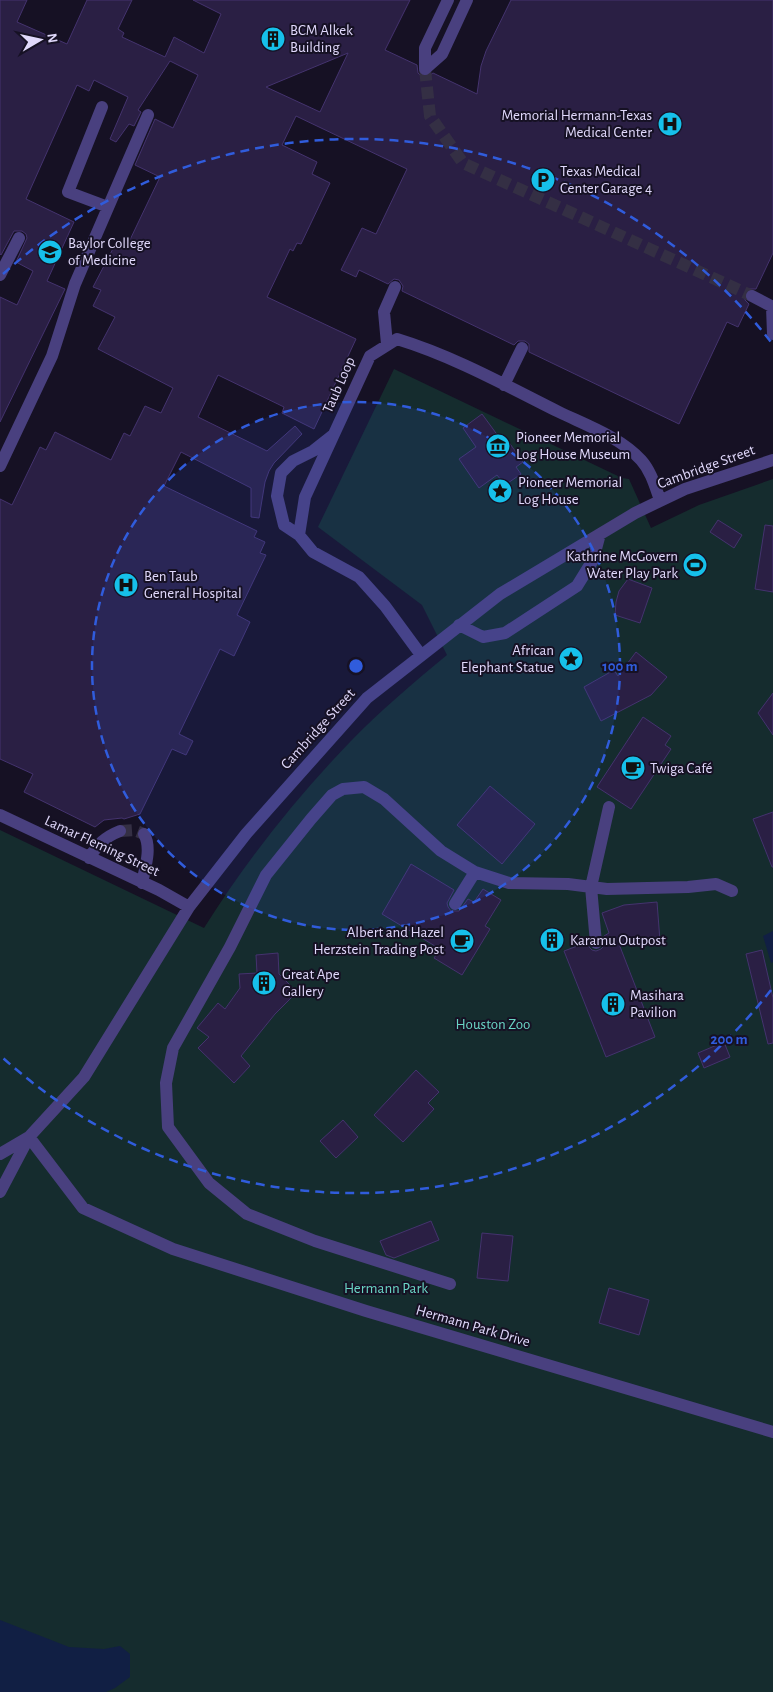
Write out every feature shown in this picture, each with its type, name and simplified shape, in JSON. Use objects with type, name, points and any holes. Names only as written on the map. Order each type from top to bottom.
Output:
[{"type":"street","points":[[448,0],[425,48],[425,69],[442,54],[468,0]]},
{"type":"street","points":[[102,107],[68,192],[108,207]]},
{"type":"street","points":[[0,466],[52,356],[75,284],[148,115]]},
{"type":"street","points":[[0,275],[19,238]]},
{"type":"street","points":[[395,287],[384,312],[387,344],[397,339],[420,346],[617,440],[640,459],[650,473],[660,500]]},
{"type":"street","points":[[752,296],[772,307],[773,334]]},
{"type":"street","name":"Taub Loop","points":[[299,535],[304,497],[370,356],[387,344]]},
{"type":"street","points":[[504,385],[522,348]]},
{"type":"street","points":[[334,435],[313,451],[293,461],[281,473],[277,496],[284,525],[299,535],[313,552],[359,577],[385,606],[421,655]]},
{"type":"street","name":"Cambridge Street","points":[[0,1192],[29,1137],[84,1078],[189,907],[246,834],[367,698],[500,594],[635,513],[685,489],[773,460]]},
{"type":"street","points":[[459,625],[483,637],[504,634],[577,586],[594,560],[600,534]]},
{"type":"street","points":[[450,1284],[315,1241],[247,1214],[209,1183],[168,1127],[166,1083],[173,1048],[230,947],[266,875],[332,795],[343,789],[364,787],[384,799],[441,852],[475,872],[509,883],[568,884],[607,889],[688,887],[716,884],[732,891]]},
{"type":"street","points":[[596,943],[592,887],[609,807]]},
{"type":"street","name":"Lamar Fleming Street","points":[[0,816],[189,907]]},
{"type":"street","points":[[89,858],[99,843],[120,831]]},
{"type":"street","points":[[142,883],[147,860],[147,840],[144,834]]},
{"type":"street","points":[[455,904],[475,872]]},
{"type":"street","name":"Cambridge Street","points":[[0,1154],[29,1137]]},
{"type":"street","name":"Hermann Park Drive","points":[[29,1137],[82,1208],[173,1249],[366,1311],[773,1432]]},
{"type":"green space","name":"Hermann Park","points":[[394,369],[622,478],[629,479],[651,528],[699,505],[773,479],[773,1692],[0,1692],[0,830],[204,928],[254,855],[310,786],[373,719],[447,655],[422,605],[318,527]]},
{"type":"water","points":[[773,931],[773,962],[771,963],[763,936]]},
{"type":"water","points":[[0,1620],[69,1647],[104,1649],[120,1646],[130,1654],[130,1677],[106,1692],[0,1692]]},
{"type":"building","points":[[0,0],[27,0],[17,22],[67,44],[87,0],[132,0],[118,29],[124,33],[122,37],[165,57],[174,37],[204,53],[221,14],[193,0],[410,0],[385,50],[417,65],[418,73],[421,76],[427,77],[433,73],[477,94],[481,66],[486,51],[511,0],[773,0],[773,253],[756,289],[748,289],[745,293],[745,300],[749,304],[738,327],[727,322],[679,424],[529,352],[529,344],[525,341],[518,341],[514,345],[402,291],[403,286],[399,280],[394,279],[388,284],[359,270],[356,277],[341,270],[362,228],[376,234],[407,169],[296,116],[282,145],[317,162],[312,174],[330,183],[301,244],[297,243],[293,251],[290,249],[267,297],[356,339],[314,429],[282,413],[284,407],[218,375],[198,417],[267,451],[295,426],[302,434],[274,463],[269,471],[265,482],[259,518],[251,517],[251,488],[181,452],[164,486],[257,531],[254,537],[265,542],[260,553],[266,555],[237,615],[250,622],[234,656],[220,649],[179,734],[193,741],[186,755],[172,749],[140,814],[124,819],[104,820],[95,827],[24,792],[33,774],[0,759],[0,499],[12,505],[40,447],[46,450],[55,432],[111,460],[124,433],[130,436],[145,406],[161,413],[173,388],[98,349],[115,317],[93,306],[101,290],[93,287],[117,241],[127,246],[160,177],[135,165],[155,119],[173,128],[198,75],[170,61],[138,110],[141,112],[134,126],[129,124],[116,142],[110,139],[128,97],[94,80],[89,91],[77,85],[26,199],[74,222],[47,281],[65,289],[0,422],[0,297],[17,305],[33,271],[16,262],[27,238],[26,234],[22,231],[14,231],[0,254]],"holes":[[[348,53],[320,112],[266,87]]]},
{"type":"building","name":"Pioneer Memorial Log House Museum","points":[[482,414],[504,444],[508,441],[523,462],[516,467],[521,474],[505,485],[497,475],[479,488],[459,459],[476,447],[463,428]]},
{"type":"building","points":[[718,520],[742,535],[734,548],[710,532]]},
{"type":"building","points":[[765,525],[773,526],[773,592],[755,589]]},
{"type":"building","points":[[628,579],[652,588],[640,623],[615,615],[619,591]]},
{"type":"building","points":[[636,652],[667,677],[651,695],[601,721],[584,687],[614,670],[618,676]]},
{"type":"building","points":[[773,693],[773,735],[758,713]]},
{"type":"building","points":[[643,717],[671,736],[665,745],[671,749],[631,809],[597,787]]},
{"type":"building","points":[[490,786],[535,824],[502,864],[457,825]]},
{"type":"building","points":[[773,812],[773,867],[772,867],[753,819]]},
{"type":"building","points":[[411,864],[454,890],[447,903],[451,911],[459,911],[468,899],[474,902],[483,889],[501,900],[485,926],[490,929],[462,975],[434,958],[440,949],[382,914]]},
{"type":"building","name":"Masihara Pavilion","points":[[657,902],[660,941],[619,944],[655,1037],[606,1057],[564,951],[588,942],[589,947],[596,951],[604,946],[604,936],[609,933],[602,913],[624,905]]},
{"type":"building","points":[[762,950],[773,998],[773,1043],[768,1044],[746,954]]},
{"type":"building","points":[[278,953],[279,974],[297,992],[275,1014],[241,1056],[250,1066],[234,1083],[198,1048],[209,1037],[197,1028],[218,1003],[225,1009],[240,988],[239,974],[257,973],[256,955]]},
{"type":"building","points":[[724,1042],[730,1057],[704,1068],[698,1053]]},
{"type":"building","points":[[416,1070],[439,1092],[428,1103],[434,1109],[403,1142],[374,1115]]},
{"type":"building","points":[[343,1120],[358,1137],[336,1158],[320,1141]]},
{"type":"building","points":[[431,1221],[439,1240],[394,1258],[386,1255],[380,1241]]},
{"type":"building","points":[[482,1233],[513,1236],[508,1281],[477,1278]]},
{"type":"building","points":[[609,1288],[649,1300],[639,1335],[599,1323]]},
{"type":"tunnel","points":[[425,69],[430,116],[463,163],[752,296]]},
{"type":"tunnel","points":[[120,831],[134,830],[144,834]]},
{"type":"place","name":"BCM Alkek Building","points":[[273,39]]},
{"type":"place","name":"Memorial Hermann-Texas Medical Center","points":[[670,124]]},
{"type":"place","name":"Texas Medical Center Garage 4","points":[[543,180]]},
{"type":"place","name":"Baylor College of Medicine","points":[[50,252]]},
{"type":"place","name":"Pioneer Memorial Log House Museum","points":[[498,446]]},
{"type":"place","name":"Pioneer Memorial Log House","points":[[500,491]]},
{"type":"place","name":"Kathrine McGovern Water Play Park","points":[[695,565]]},
{"type":"place","name":"Ben Taub General Hospital","points":[[126,585]]},
{"type":"place","name":"African Elephant Statue","points":[[571,659]]},
{"type":"place","name":"Twiga Café","points":[[633,768]]},
{"type":"place","name":"Karamu Outpost","points":[[552,940]]},
{"type":"place","name":"Albert and Hazel Herzstein Trading Post","points":[[462,941]]},
{"type":"place","name":"Great Ape Gallery","points":[[264,983]]},
{"type":"place","name":"Masihara Pavilion","points":[[613,1004]]},
{"type":"park label","name":"Houston Zoo","points":[[493,1024]]}]
